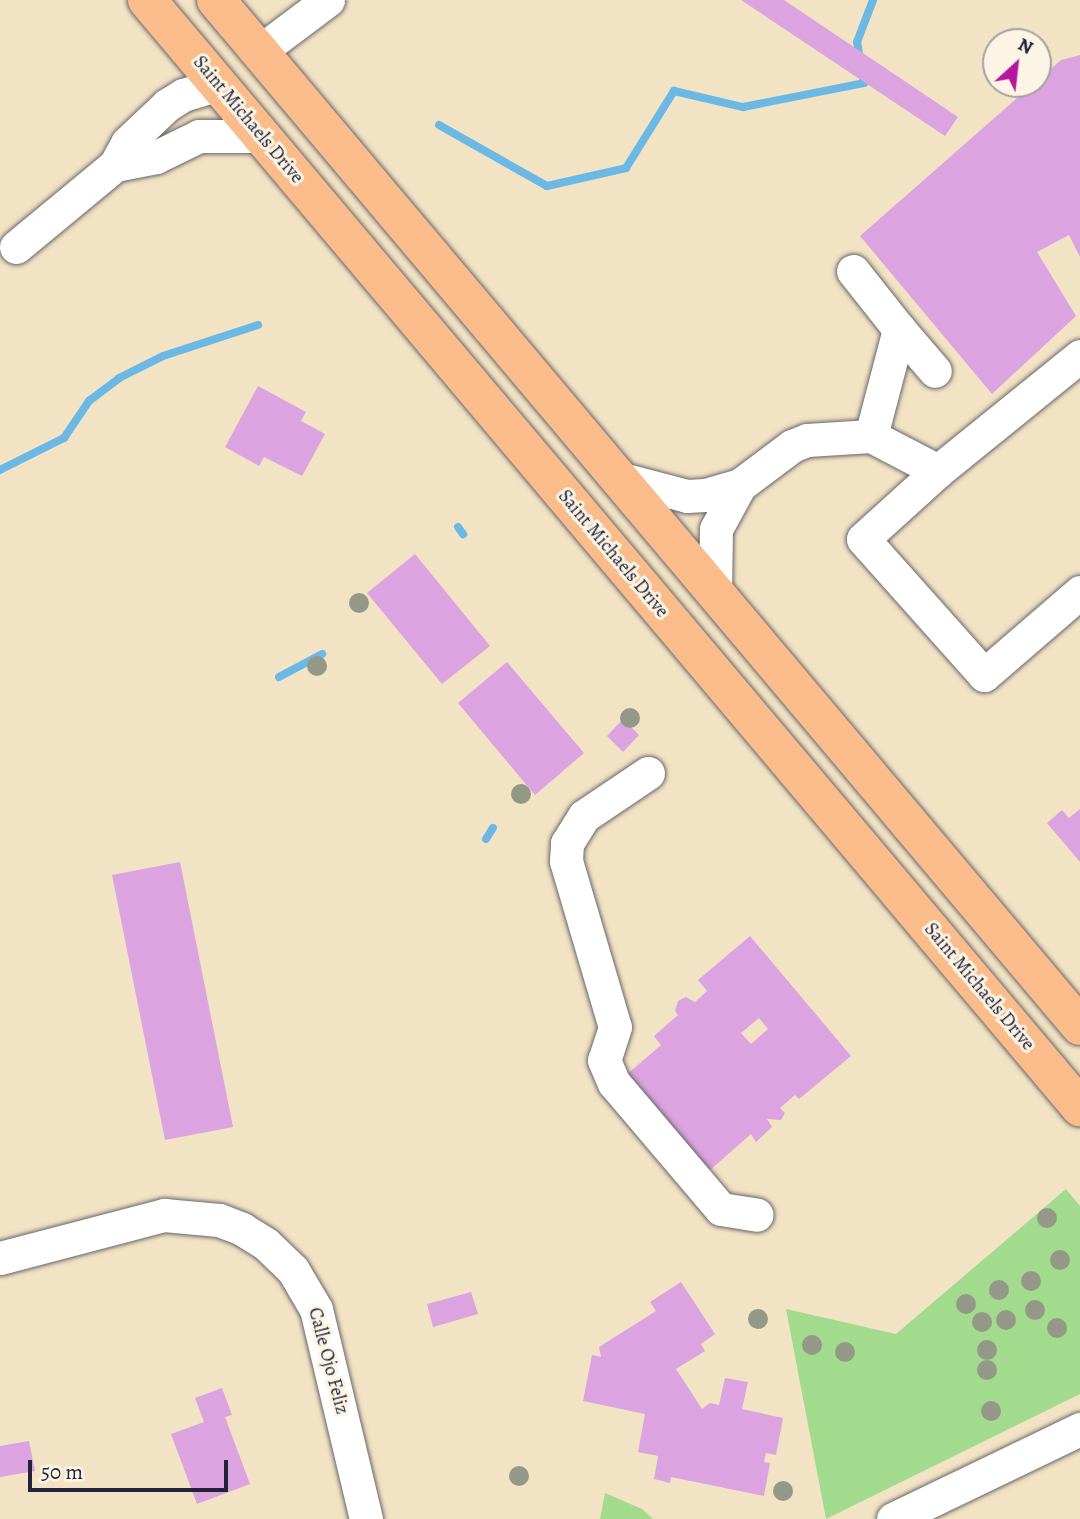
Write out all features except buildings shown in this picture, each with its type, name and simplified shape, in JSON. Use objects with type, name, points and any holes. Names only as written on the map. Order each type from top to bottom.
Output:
[{"type":"main road","name":"Saint Michaels Drive","points":[[147,0],[1080,1107]]},
{"type":"main road","points":[[178,0],[210,34],[227,44],[260,51]]},
{"type":"main road","points":[[216,0],[1080,1026]]},
{"type":"main road","points":[[218,85],[241,89],[268,106],[376,229],[501,338]]},
{"type":"main road","points":[[495,412],[553,429],[639,534],[715,592]]},
{"type":"street","points":[[260,51],[328,0]]},
{"type":"street","points":[[16,247],[116,165],[127,143],[167,105],[183,95],[218,85]]},
{"type":"street","points":[[116,165],[156,157],[199,136],[261,136]]},
{"type":"street","points":[[853,271],[935,371]]},
{"type":"street","points":[[871,436],[899,329]]},
{"type":"street","points":[[1080,356],[938,471],[863,540],[984,675],[1080,592]]},
{"type":"street","points":[[618,478],[687,496],[705,495],[740,485],[792,446],[807,440],[871,436],[938,471]]},
{"type":"street","points":[[715,592],[716,529],[740,485]]},
{"type":"street","points":[[648,773],[584,816],[566,843],[566,861],[615,1027],[604,1060],[614,1083],[721,1209],[757,1214]]},
{"type":"street","name":"Calle Ojo Feliz","points":[[0,1258],[164,1215],[219,1220],[242,1229],[266,1244],[288,1263],[316,1309],[366,1519]]},
{"type":"street","points":[[893,1519],[1080,1429]]},
{"type":"green space","points":[[1066,1189],[1080,1206],[1080,1394],[826,1519],[786,1309],[896,1334]]},
{"type":"green space","points":[[605,1493],[642,1509],[653,1519],[600,1519]]},
{"type":"waterway","points":[[860,60],[857,42],[873,0]]},
{"type":"waterway","points":[[439,125],[547,186],[626,168],[674,91],[743,107],[864,83],[862,73]]},
{"type":"waterway","points":[[0,470],[64,438],[89,401],[119,378],[163,356],[258,325]]},
{"type":"waterway","points":[[458,527],[463,534]]},
{"type":"waterway","points":[[279,677],[322,654]]},
{"type":"waterway","points":[[486,839],[493,828]]}]
